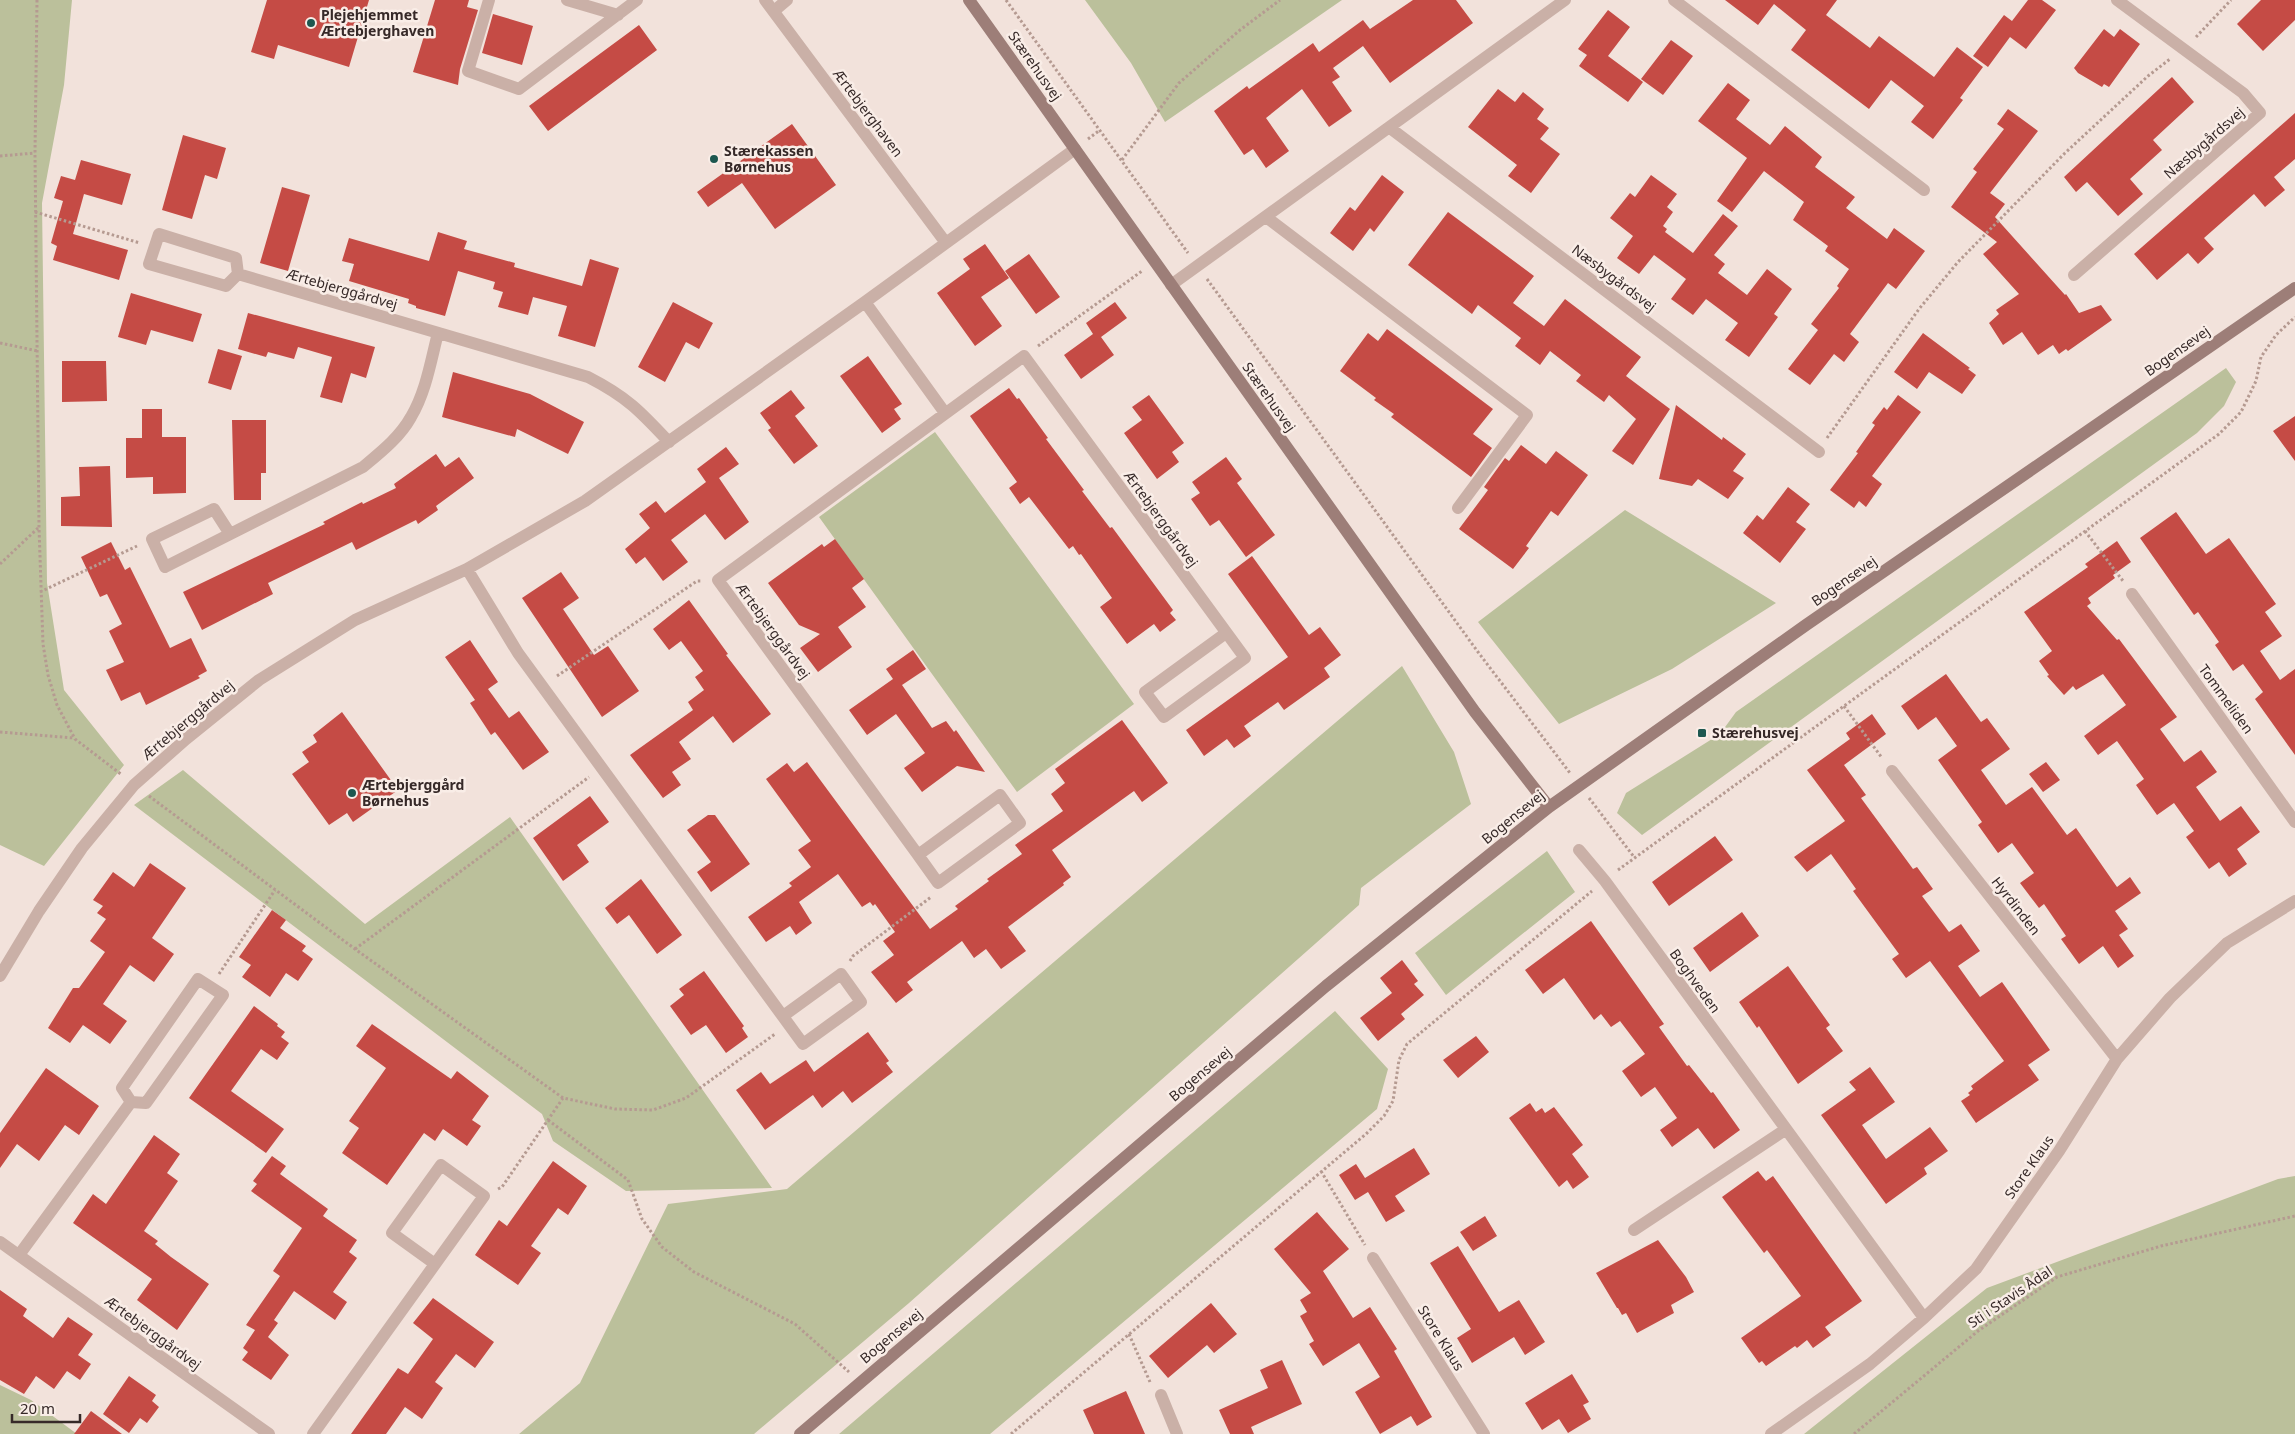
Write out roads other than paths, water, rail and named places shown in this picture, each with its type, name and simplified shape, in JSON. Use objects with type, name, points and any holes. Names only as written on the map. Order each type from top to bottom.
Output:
[{"type":"main road","name":"Stærehusvej","points":[[969,0],[1475,712],[1548,807]]},
{"type":"main road","name":"Bogensevej","points":[[800,1434],[1326,986],[1548,807],[2295,288]]},
{"type":"street","points":[[489,0],[468,71],[519,89],[637,0]]},
{"type":"street","points":[[567,0],[618,15]]},
{"type":"street","name":"Ærtebjerghaven","points":[[765,0],[946,243]]},
{"type":"street","points":[[774,11],[787,0]]},
{"type":"street","points":[[1171,284],[1390,128],[1565,0]]},
{"type":"street","points":[[1674,0],[1924,190]]},
{"type":"street","name":"Næsbygårdsvej","points":[[2074,275],[2260,113],[2243,93],[2117,0]]},
{"type":"street","name":"Næsbygårdsvej","points":[[1390,128],[1819,452]]},
{"type":"street","name":"Ærtebjerggårdvej","points":[[0,976],[39,911],[82,848],[134,785],[186,739],[259,680],[355,620],[467,569],[585,501],[865,302],[1075,149]]},
{"type":"street","points":[[1266,217],[1527,415],[1458,508]]},
{"type":"street","points":[[159,234],[236,258],[238,274],[226,286],[149,264],[159,234]]},
{"type":"street","name":"Ærtebjerggårdvej","points":[[238,274],[588,377],[617,392],[638,408],[669,442]]},
{"type":"street","points":[[865,302],[946,413]]},
{"type":"street","points":[[230,534],[214,509],[152,539],[165,567],[364,467],[390,444],[411,418],[423,390],[438,333]]},
{"type":"street","name":"Ærtebjerggårdvej","points":[[918,855],[1000,796],[1020,823],[938,883],[718,580],[1024,356],[1245,658],[1164,717],[1146,692],[1226,633]]},
{"type":"street","points":[[467,569],[518,653],[803,1044],[861,1002],[841,974],[783,1016]]},
{"type":"street","name":"Tommeliden","points":[[2132,594],[2295,822]]},
{"type":"street","name":"Hyrdinden","points":[[1892,771],[2117,1059]]},
{"type":"street","name":"Boghveden","points":[[1579,850],[1604,881],[1924,1318]]},
{"type":"street","name":"Store Klaus","points":[[1771,1434],[1870,1364],[1924,1318],[1976,1269],[2059,1151],[2117,1059],[2170,998],[2227,943],[2295,901]]},
{"type":"street","points":[[198,979],[211,987],[222,996],[146,1103],[131,1102],[122,1088],[198,979]]},
{"type":"street","points":[[19,1255],[131,1102]]},
{"type":"street","points":[[1634,1230],[1785,1130]]},
{"type":"street","points":[[313,1434],[484,1196],[441,1165],[392,1233],[435,1264]]},
{"type":"street","name":"Ærtebjerggårdvej","points":[[0,1242],[269,1434]]},
{"type":"street","name":"Store Klaus","points":[[1373,1258],[1484,1434]]},
{"type":"street","points":[[1160,1395],[1177,1434]]},
{"type":"place","name":"Plejehjemmet Ærtebjerghaven","points":[[311,23]]},
{"type":"place","name":"Stærekassen Børnehus","points":[[714,159]]},
{"type":"place","name":"Stærehusvej","points":[[1702,733]]},
{"type":"place","name":"Ærtebjerggård Børnehus","points":[[352,793]]}]
